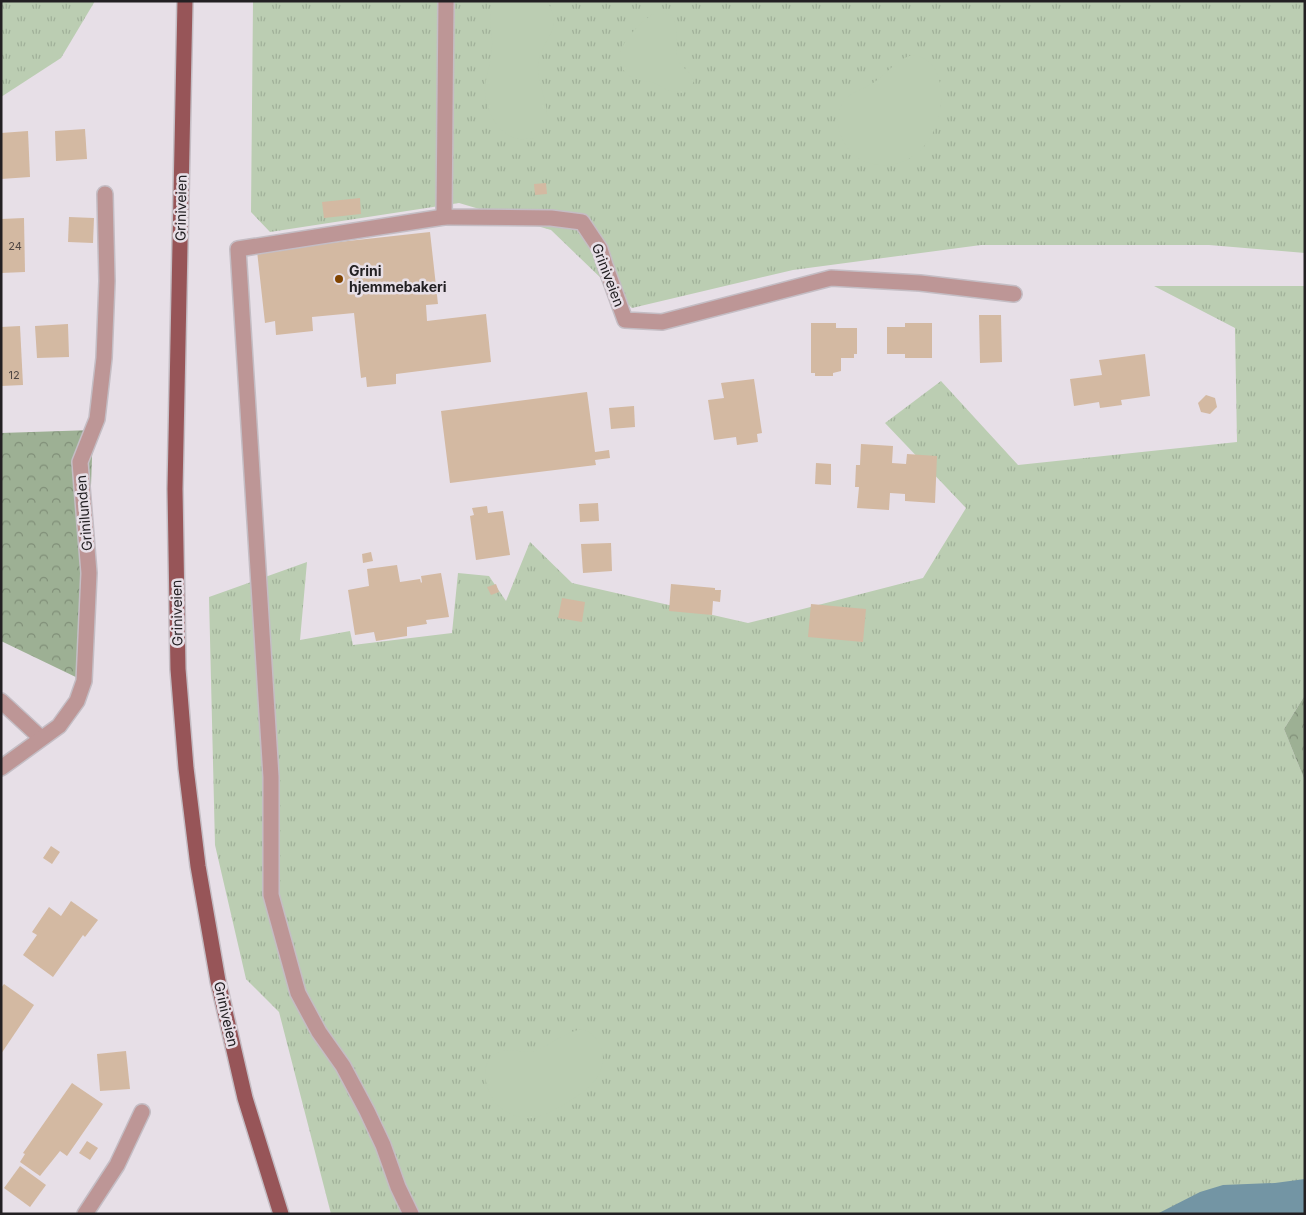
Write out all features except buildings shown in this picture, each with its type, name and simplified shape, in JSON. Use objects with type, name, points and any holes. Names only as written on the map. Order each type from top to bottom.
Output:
[{"type":"main road","name":"Griniveien","points":[[185,1],[175,489],[178,669],[186,768],[198,866],[218,981],[245,1098],[281,1214]]},
{"type":"street","points":[[411,1214],[367,1111],[343,1066],[319,1032],[298,993],[271,895],[271,777],[238,249],[444,217],[446,1]]},
{"type":"street","name":"Grinilunden","points":[[1,768],[59,726],[77,700],[84,681],[89,573],[80,462],[97,419],[104,358],[107,281],[105,194]]},
{"type":"street","name":"Griniveien","points":[[444,217],[551,218],[582,222],[600,249],[625,320],[662,322],[831,278],[920,283],[1014,294]]},
{"type":"street","points":[[1,701],[41,738]]},
{"type":"street","points":[[85,1214],[117,1165],[142,1112]]},
{"type":"green space","points":[[1,1],[95,1],[61,58],[1,97]]},
{"type":"green space","points":[[253,1],[1305,1],[1305,253],[1209,245],[981,245],[793,270],[632,308],[551,230],[459,203],[270,232],[251,212]]},
{"type":"green space","points":[[495,1],[547,1],[552,11],[553,28],[543,49],[538,66],[547,117],[544,127],[534,138],[520,139],[508,135],[497,125],[489,111],[485,88],[492,46],[490,18]]},
{"type":"green space","points":[[655,13],[672,16],[675,22],[678,59],[694,81],[690,88],[683,93],[677,93],[653,83],[636,79],[625,72],[620,62],[621,51],[627,39],[640,24]]},
{"type":"green space","points":[[913,55],[928,61],[938,75],[941,93],[940,113],[933,133],[920,150],[903,162],[880,165],[863,161],[852,153],[843,140],[838,124],[840,108],[850,95],[873,83],[897,63]]},
{"type":"green space","points":[[1154,286],[1305,286],[1305,695],[1284,729],[1305,781],[1305,1214],[331,1214],[279,1012],[246,979],[215,845],[209,597],[307,562],[300,640],[350,631],[353,645],[452,633],[458,573],[489,576],[506,601],[530,542],[572,583],[748,623],[923,578],[966,508],[885,423],[941,381],[1018,465],[1237,442],[1235,328]]},
{"type":"green space","points":[[93,430],[84,681],[1,641],[1,433]]},
{"type":"green space","points":[[1305,695],[1305,781],[1284,729]]},
{"type":"green space","points":[[583,1029],[593,1035],[598,1041],[603,1061],[598,1077],[586,1090],[554,1110],[534,1118],[514,1115],[505,1111],[497,1104],[491,1096],[485,1073],[486,1066],[493,1055],[509,1050],[532,1052],[564,1035]]},
{"type":"water","points":[[1305,1179],[1305,1214],[1157,1214],[1200,1192],[1223,1185],[1275,1183]]},
{"type":"place","name":"Grini hjemmebakeri","points":[[339,279]]}]
